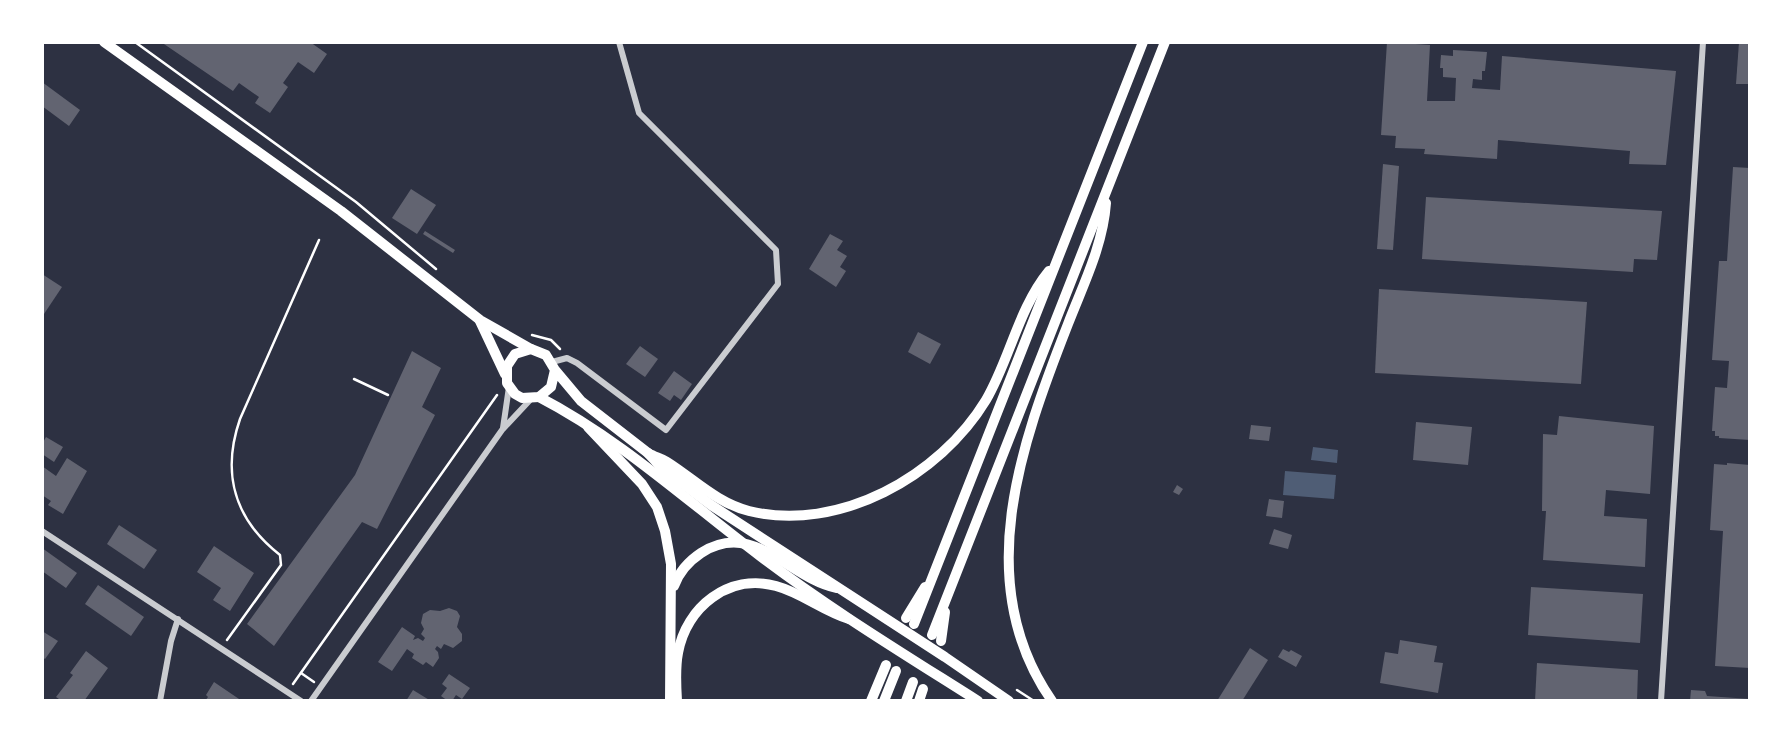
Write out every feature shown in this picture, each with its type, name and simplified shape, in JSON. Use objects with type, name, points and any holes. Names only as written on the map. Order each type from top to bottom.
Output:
[{"type":"main road","points":[[104,42],[341,211],[480,320],[546,355],[581,401],[720,512],[1009,701]]},
{"type":"main road","points":[[910,621],[938,563],[1143,42]]},
{"type":"main road","points":[[937,638],[949,592],[1165,42]]},
{"type":"main road","points":[[1052,701],[1030,665],[1016,625],[1010,575],[1012,509],[1029,427],[1098,245],[1112,177]]},
{"type":"main road","points":[[648,453],[667,462],[712,494],[749,511],[786,515],[818,513],[850,506],[888,490],[932,460],[979,410],[997,377],[1030,299],[1062,248]]},
{"type":"main road","points":[[480,320],[509,387],[522,398],[535,398],[571,414],[588,427],[636,475],[657,508],[669,546],[670,701]]},
{"type":"main road","points":[[505,374],[515,354],[531,349]]},
{"type":"main road","points":[[535,398],[551,387],[553,366]]},
{"type":"main road","points":[[588,427],[604,435],[741,542],[852,621],[975,699]]},
{"type":"main road","points":[[670,603],[676,580],[689,562],[711,548],[741,542],[757,545],[816,582],[836,588]]},
{"type":"main road","points":[[677,701],[676,662],[685,630],[704,603],[724,590],[749,584],[773,585],[789,590],[831,614],[852,621]]},
{"type":"main road","points":[[871,701],[891,668],[884,701]]},
{"type":"main road","points":[[906,701],[913,682]]},
{"type":"main road","points":[[919,701],[923,689]]},
{"type":"street","points":[[553,366],[568,358],[666,430],[778,284],[776,250],[639,113],[619,42]]},
{"type":"street","points":[[1661,701],[1703,42]]},
{"type":"street","points":[[502,430],[509,387]]},
{"type":"street","points":[[311,701],[502,430],[535,398]]},
{"type":"street","points":[[42,531],[301,701]]},
{"type":"street","points":[[160,701],[171,641],[178,619]]},
{"type":"path","points":[[222,648],[281,565],[280,555],[259,536],[242,511],[234,486],[231,458],[240,419],[319,240]]},
{"type":"path","points":[[354,379],[388,395]]},
{"type":"path","points":[[495,387],[500,407]]},
{"type":"path","points":[[287,692],[497,395]]},
{"type":"water","points":[[1313,447],[1338,450],[1337,463],[1311,460]]},
{"type":"water","points":[[1285,471],[1336,475],[1334,499],[1283,495]]},
{"type":"building","points":[[161,42],[310,42],[327,54],[314,73],[298,62],[283,83],[288,87],[270,113],[255,103],[259,97],[239,83],[233,91]]},
{"type":"building","points":[[1387,42],[1430,45],[1427,101],[1455,101],[1456,78],[1443,77],[1443,68],[1440,68],[1441,55],[1453,56],[1453,50],[1487,52],[1482,80],[1473,79],[1472,88],[1500,90],[1502,56],[1676,71],[1666,165],[1629,164],[1630,151],[1498,140],[1497,159],[1424,154],[1425,149],[1395,148],[1396,136],[1381,135]]},
{"type":"building","points":[[1739,42],[1750,42],[1750,84],[1736,84]]},
{"type":"building","points":[[42,82],[80,110],[69,126],[42,106]]},
{"type":"building","points":[[1383,164],[1399,166],[1393,250],[1377,249]]},
{"type":"building","points":[[1733,167],[1750,168],[1750,440],[1719,438],[1715,436],[1715,431],[1712,431],[1715,387],[1727,388],[1729,361],[1712,360],[1719,261],[1727,261]]},
{"type":"building","points":[[411,189],[436,205],[417,234],[392,218]]},
{"type":"building","points":[[1426,197],[1662,211],[1657,260],[1634,259],[1633,272],[1422,259]]},
{"type":"building","points":[[425,231],[455,250],[453,253],[423,234]]},
{"type":"building","points":[[830,234],[843,241],[837,250],[847,256],[840,267],[846,271],[836,287],[809,269]]},
{"type":"building","points":[[42,274],[62,287],[42,317]]},
{"type":"building","points":[[1379,289],[1587,302],[1581,384],[1375,373]]},
{"type":"building","points":[[918,332],[941,344],[930,364],[908,352]]},
{"type":"building","points":[[640,346],[658,359],[645,377],[626,364]]},
{"type":"building","points":[[412,351],[441,368],[422,407],[435,415],[377,529],[362,522],[274,646],[247,624],[355,475]]},
{"type":"building","points":[[674,371],[692,384],[681,400],[674,395],[670,401],[658,393]]},
{"type":"building","points":[[1559,416],[1654,426],[1650,494],[1606,490],[1604,516],[1647,519],[1645,567],[1543,560],[1546,511],[1542,511],[1543,434],[1557,435]]},
{"type":"building","points":[[1416,422],[1472,427],[1468,465],[1413,460]]},
{"type":"building","points":[[1251,425],[1271,427],[1269,441],[1249,439]]},
{"type":"building","points":[[46,437],[63,447],[54,462],[42,454],[42,444]]},
{"type":"building","points":[[67,458],[87,471],[63,514],[48,505],[51,501],[42,495],[42,466],[56,476]]},
{"type":"building","points":[[1714,464],[1750,465],[1750,668],[1715,666],[1723,531],[1710,530]]},
{"type":"building","points":[[1177,485],[1183,489],[1179,495],[1173,492]]},
{"type":"building","points":[[1269,499],[1284,501],[1282,518],[1266,516]]},
{"type":"building","points":[[119,525],[157,550],[144,569],[107,544]]},
{"type":"building","points":[[1274,529],[1292,535],[1288,549],[1269,544]]},
{"type":"building","points":[[214,546],[254,573],[230,611],[213,600],[221,588],[197,572]]},
{"type":"building","points":[[42,548],[77,573],[66,588],[42,571]]},
{"type":"building","points":[[98,585],[144,617],[131,636],[85,604]]},
{"type":"building","points":[[1531,587],[1643,594],[1640,643],[1528,635]]},
{"type":"building","points":[[449,608],[457,611],[460,616],[457,627],[462,634],[462,641],[453,648],[444,644],[441,649],[437,646],[435,649],[439,658],[433,667],[426,662],[423,665],[412,658],[414,654],[407,649],[392,671],[378,662],[402,627],[415,636],[413,640],[418,638],[423,641],[423,614],[430,610]]},
{"type":"building","points":[[42,631],[58,641],[45,659],[42,657]]},
{"type":"building","points":[[1400,640],[1437,646],[1434,662],[1443,663],[1438,693],[1380,683],[1385,652],[1398,654]]},
{"type":"building","points":[[1250,648],[1268,660],[1242,701],[1217,701]]},
{"type":"building","points":[[1283,649],[1302,656],[1296,667],[1278,657]]},
{"type":"building","points":[[86,651],[108,668],[84,701],[62,701],[56,697],[73,675],[70,673]]},
{"type":"building","points":[[1537,663],[1638,670],[1637,701],[1535,701]]},
{"type":"building","points":[[449,674],[470,688],[462,699],[456,695],[452,701],[448,701],[441,696],[447,688],[442,684]]},
{"type":"building","points":[[214,682],[242,701],[205,701]]},
{"type":"building","points":[[413,690],[431,701],[406,701]]},
{"type":"building","points":[[1691,690],[1705,691],[1707,696],[1750,701],[1690,701]]}]
